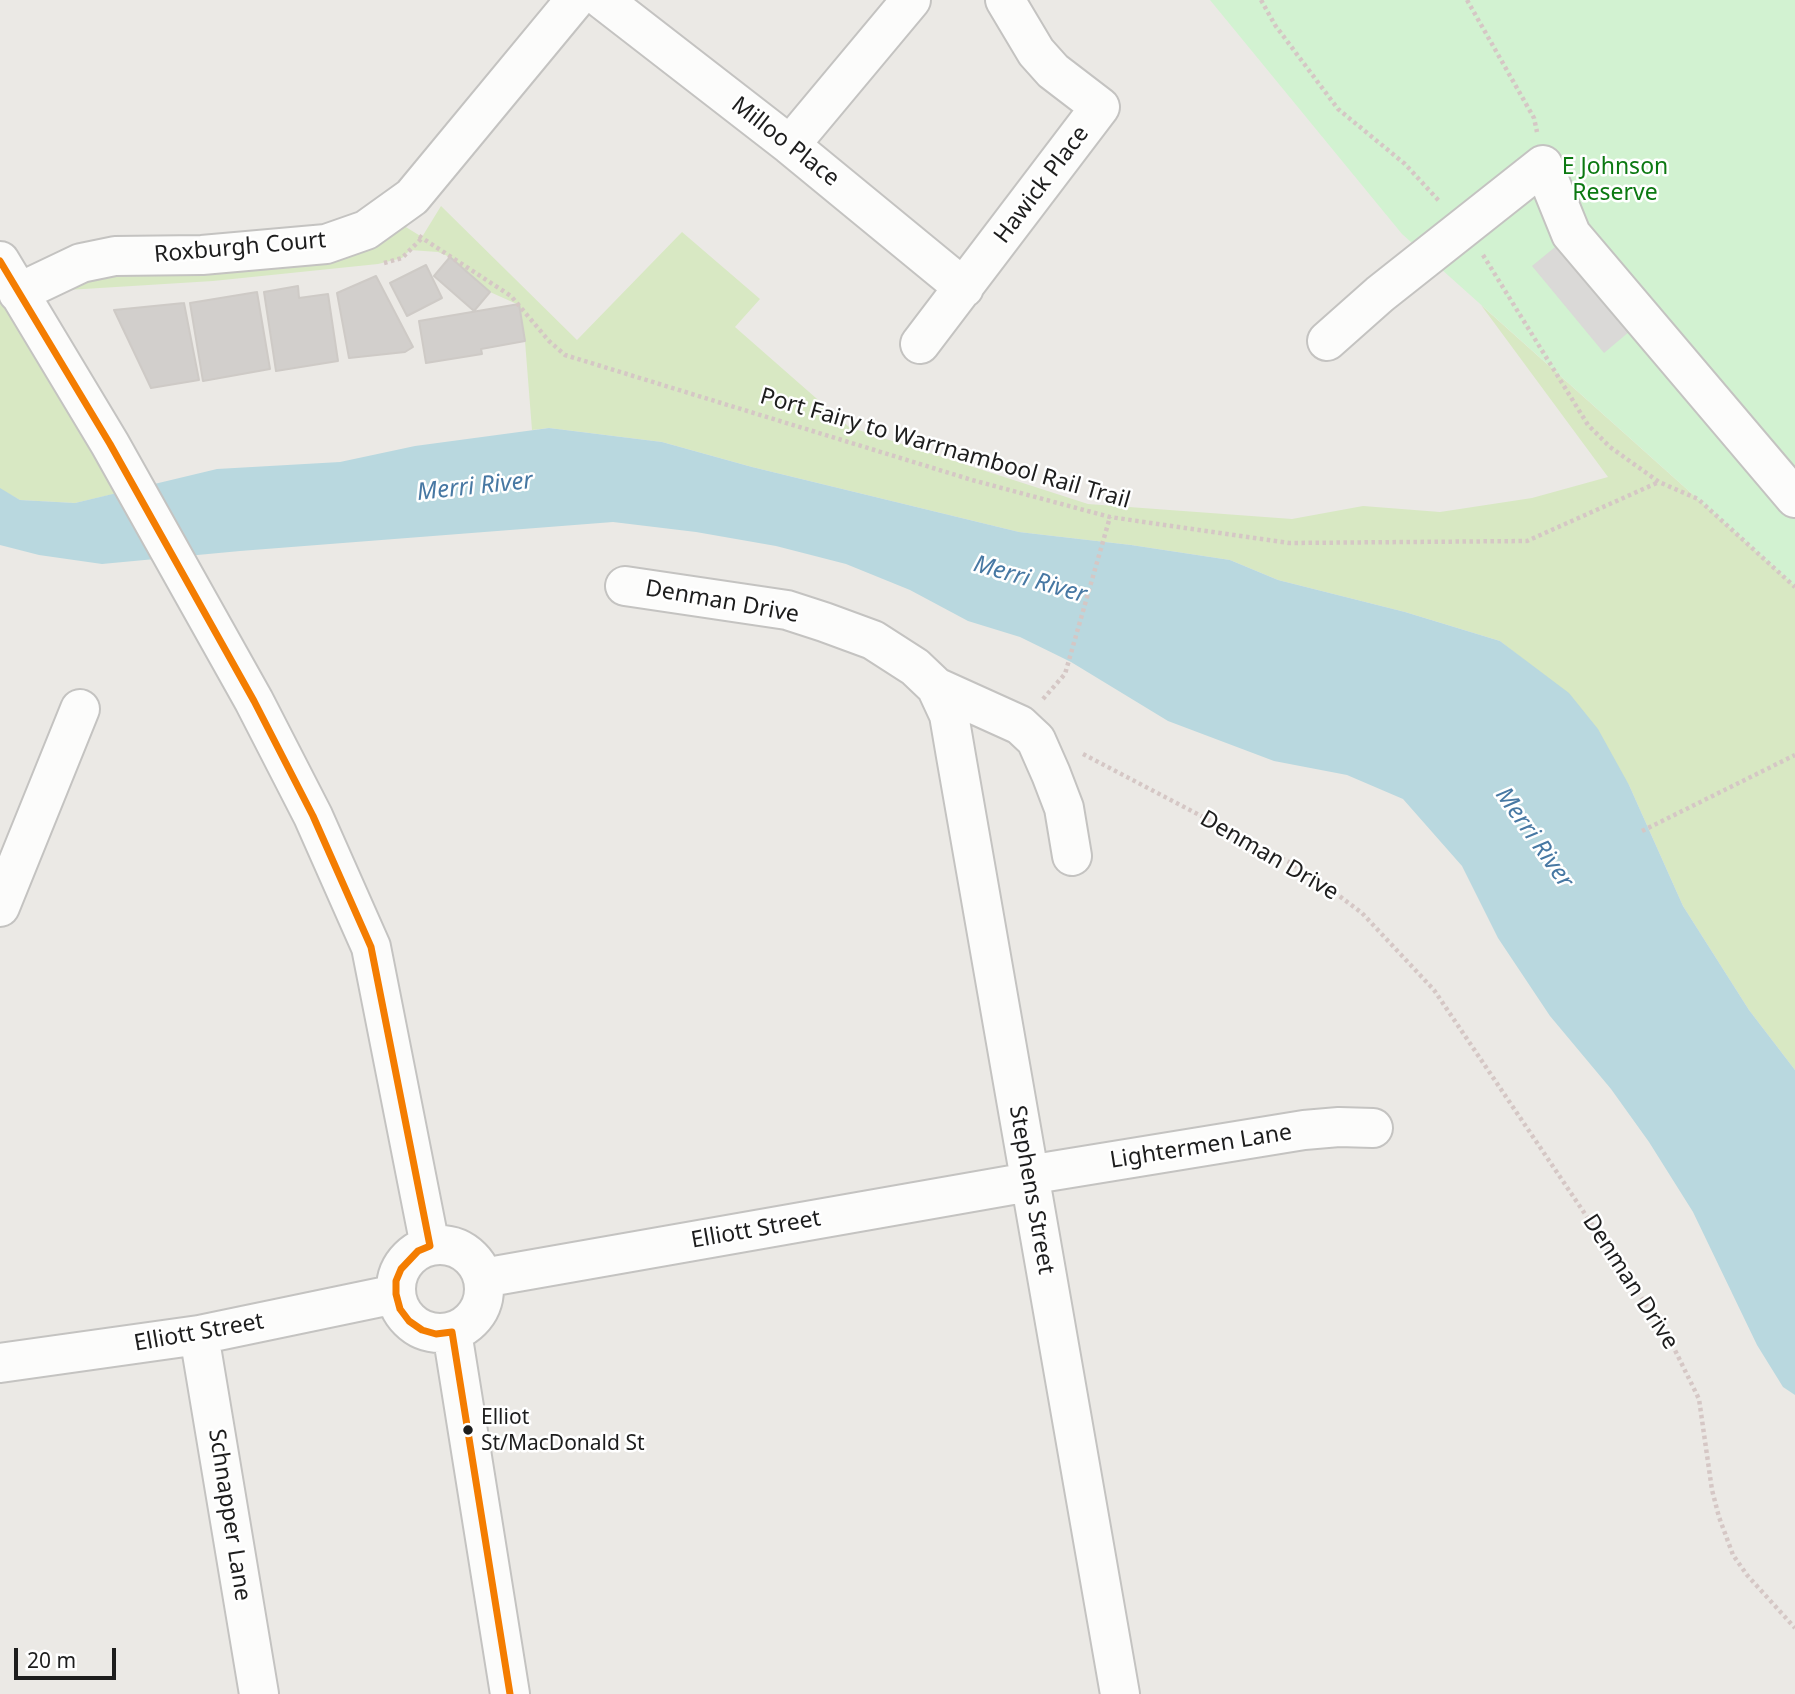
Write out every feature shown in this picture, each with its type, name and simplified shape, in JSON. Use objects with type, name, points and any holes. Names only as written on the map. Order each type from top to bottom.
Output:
[{"type":"street","name":"Roxburgh Court","points":[[9,277],[115,256],[202,255],[326,244],[366,230],[412,197],[575,0]]},
{"type":"street","name":"Milloo Place","points":[[603,0],[790,145],[964,288]]},
{"type":"street","points":[[790,145],[911,0]]},
{"type":"street","name":"Hawick Place","points":[[920,344],[1100,107],[1053,71],[1036,52],[1005,0]]},
{"type":"street","points":[[1327,341],[1380,294],[1544,164],[1571,234],[1795,498]]},
{"type":"street","points":[[9,277],[110,444],[199,599],[313,816],[371,947],[430,1246]]},
{"type":"street","name":"Denman Drive","points":[[625,586],[788,610],[873,639],[915,667],[936,687],[1020,725],[1036,740],[1051,774],[1064,808],[1072,856]]},
{"type":"street","name":"Stephens Street","points":[[936,687],[948,715],[957,756],[1120,1694]]},
{"type":"street","points":[[0,907],[80,709]]},
{"type":"street","name":"Lightermen Lane","points":[[1029,1178],[1304,1130],[1373,1128]]},
{"type":"street","name":"Elliott Street","points":[[483,1278],[1029,1178]]},
{"type":"street","points":[[444,1245],[469,1255],[478,1265],[483,1278],[485,1292],[482,1306],[464,1327],[452,1332],[436,1334],[422,1330],[405,1315],[396,1294],[396,1281],[401,1269],[418,1251],[430,1246],[444,1245]]},
{"type":"street","name":"Elliott Street","points":[[0,1363],[199,1335],[396,1294]]},
{"type":"street","points":[[452,1332],[510,1694]]},
{"type":"street","name":"Schnapper Lane","points":[[199,1335],[259,1694]]},
{"type":"path","points":[[1261,0],[1275,25],[1338,109],[1388,149]]},
{"type":"path","points":[[1467,0],[1534,118]]},
{"type":"path","name":"Port Fairy to Warrnambool Rail Trail","points":[[422,238],[511,296],[549,341],[565,355],[972,480],[1110,517],[1289,543],[1527,541],[1659,482]]},
{"type":"path","points":[[1511,298],[1588,425],[1610,447],[1659,482],[1698,499],[1795,587]]},
{"type":"path","points":[[1065,674],[1110,517]]},
{"type":"path","name":"Denman Drive","points":[[1078,751],[1289,862],[1326,886],[1362,913],[1434,990],[1670,1340],[1699,1399],[1712,1490],[1733,1555],[1747,1575],[1795,1628]]},
{"type":"path","points":[[1642,831],[1795,755]]},
{"type":"green space","name":"E Johnson Reserve","points":[[1210,0],[1795,0],[1795,586],[1402,234]]},
{"type":"green space","points":[[441,206],[577,340],[682,232],[760,299],[735,327],[849,427],[1088,504],[1292,519],[1363,506],[1440,512],[1532,498],[1608,477],[1481,305],[1795,586],[1795,1070],[1749,1010],[1683,906],[1629,785],[1534,668],[1500,641],[1405,612],[1278,580],[1230,560],[1019,532],[752,467],[662,442],[549,428],[532,430],[525,341],[519,305],[490,292],[450,257],[438,252],[410,250],[402,258],[378,264],[213,281],[19,293],[388,216],[422,237]]},
{"type":"green space","points":[[19,293],[135,489],[75,503],[20,500],[0,489],[0,297]]},
{"type":"shaded area","points":[[1571,234],[1643,320],[1604,353],[1532,266]]},
{"type":"water","name":"Merri River","points":[[549,428],[662,442],[752,467],[1019,532],[1230,560],[1278,580],[1405,612],[1500,641],[1569,693],[1598,729],[1629,785],[1683,906],[1749,1010],[1795,1070],[1795,1395],[1783,1387],[1757,1345],[1693,1212],[1649,1142],[1611,1089],[1550,1016],[1498,938],[1462,866],[1403,799],[1347,775],[1274,761],[1168,721],[1071,662],[1020,637],[968,621],[910,590],[846,564],[776,546],[696,532],[613,522],[102,564],[39,555],[0,545],[0,488],[20,500],[75,503],[217,469],[340,462],[415,446]]},
{"type":"building","points":[[450,257],[490,292],[474,311],[434,276]]},
{"type":"building","points":[[426,265],[442,298],[407,316],[390,283]]},
{"type":"building","points":[[376,276],[413,347],[405,352],[349,358],[337,293]]},
{"type":"building","points":[[298,286],[299,298],[328,294],[338,361],[276,371],[264,292]]},
{"type":"building","points":[[257,292],[270,369],[203,381],[190,303]]},
{"type":"building","points":[[184,303],[199,380],[151,388],[114,310]]},
{"type":"building","points":[[519,304],[525,341],[481,349],[482,354],[426,363],[419,321]]},
{"type":"transit line","points":[[0,261],[110,444],[254,701],[313,816],[371,947],[430,1246],[418,1251],[401,1269],[396,1281],[396,1294],[400,1309],[409,1321],[422,1330],[436,1334],[452,1332],[510,1694]]},
{"type":"place","name":"Elliot St/MacDonald St","points":[[468,1430]]}]
